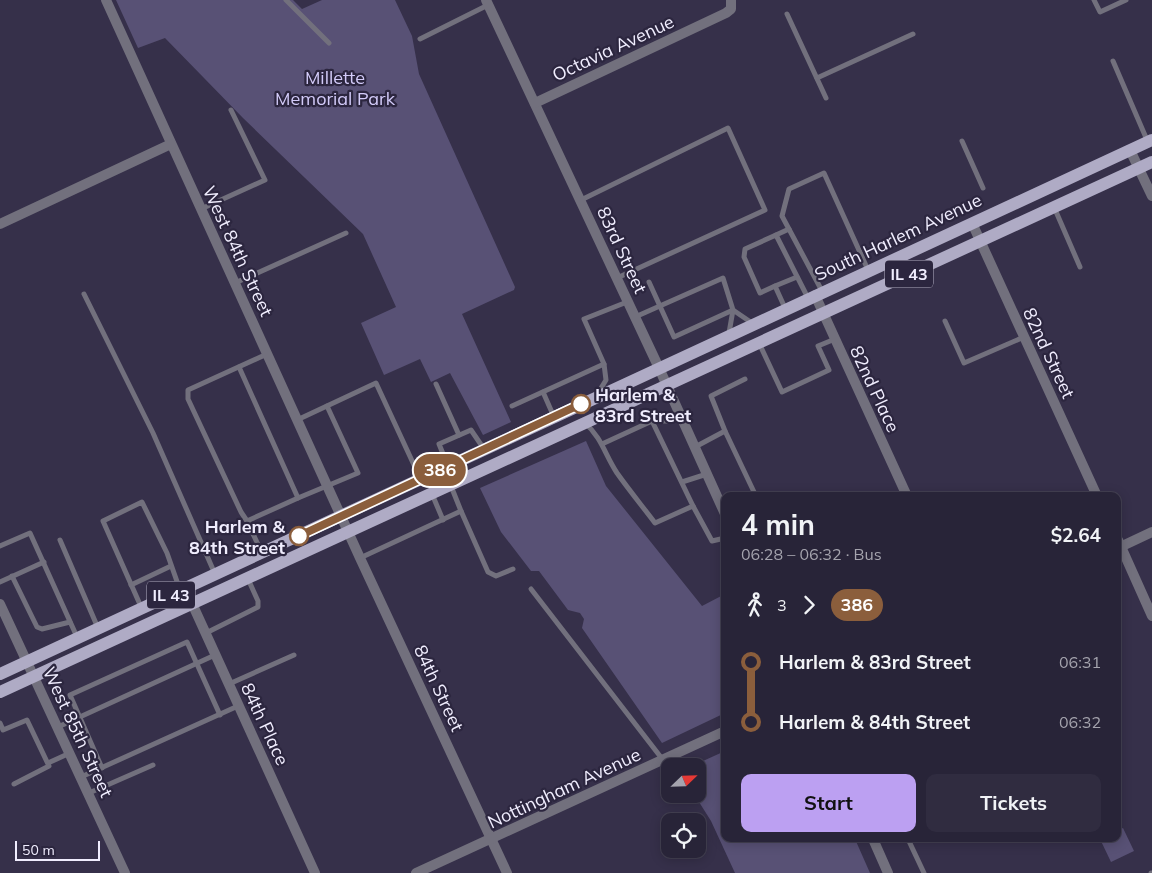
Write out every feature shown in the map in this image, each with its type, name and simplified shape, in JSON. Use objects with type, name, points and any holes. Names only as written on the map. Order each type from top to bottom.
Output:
[{"type":"main road","name":"South Harlem Avenue","points":[[659,368],[785,308],[1150,141]]},
{"type":"main road","name":"IL 43","points":[[0,692],[1152,162]]},
{"type":"main road","name":"IL 43","points":[[0,674],[659,368]]},
{"type":"street","name":"West 84th Street","points":[[106,0],[342,516]]},
{"type":"street","name":"83rd Street","points":[[487,3],[581,200],[721,506]]},
{"type":"street","name":"Octavia Avenue","points":[[535,103],[731,5]]},
{"type":"street","points":[[0,224],[172,144]]},
{"type":"street","points":[[1130,150],[1152,196]]},
{"type":"street","name":"82nd Street","points":[[972,223],[1095,492]]},
{"type":"street","name":"82nd Place","points":[[815,295],[905,492]]},
{"type":"street","name":"84th Street","points":[[342,516],[507,873]]},
{"type":"street","points":[[1121,544],[1152,532]]},
{"type":"street","points":[[1121,551],[1152,616]]},
{"type":"street","name":"84th Place","points":[[183,590],[192,604],[315,873]]},
{"type":"street","name":"West 85th Street","points":[[0,604],[125,873]]},
{"type":"street","name":"Nottingham Avenue","points":[[666,758],[721,733]]},
{"type":"street","name":"Nottingham Avenue","points":[[416,873],[661,760]]},
{"type":"street","points":[[874,842],[888,873]]},
{"type":"lane","points":[[286,0],[329,43]]},
{"type":"lane","points":[[1094,0],[1100,12],[1126,0]]},
{"type":"lane","points":[[420,38],[487,3]]},
{"type":"lane","points":[[787,14],[826,98]]},
{"type":"lane","points":[[816,78],[913,34]]},
{"type":"lane","points":[[1112,61],[1150,141]]},
{"type":"lane","points":[[201,209],[265,180],[231,110]]},
{"type":"lane","points":[[581,200],[728,128],[765,210],[617,278]]},
{"type":"lane","points":[[962,141],[983,188]]},
{"type":"lane","points":[[815,295],[782,216],[789,189],[824,173],[868,270]]},
{"type":"lane","points":[[1054,207],[1080,267]]},
{"type":"lane","points":[[789,229],[745,249],[744,257],[760,294],[797,277]]},
{"type":"lane","points":[[235,283],[346,233]]},
{"type":"lane","points":[[776,234],[797,277],[815,295]]},
{"type":"lane","points":[[635,317],[723,278],[733,310],[729,334]]},
{"type":"lane","points":[[649,282],[674,337],[733,310]]},
{"type":"lane","points":[[775,286],[785,308]]},
{"type":"lane","points":[[84,294],[153,433],[215,574]]},
{"type":"lane","points":[[595,397],[606,380],[604,364],[584,320],[628,301]]},
{"type":"lane","points":[[733,310],[752,324]]},
{"type":"lane","points":[[945,321],[964,363],[1024,337]]},
{"type":"lane","points":[[758,343],[782,392],[829,370],[818,346],[835,339]]},
{"type":"lane","points":[[262,553],[188,399],[188,390],[267,354]]},
{"type":"lane","points":[[512,406],[604,364]]},
{"type":"lane","points":[[239,367],[298,498]]},
{"type":"lane","points":[[745,379],[711,396],[725,431],[754,492]]},
{"type":"lane","points":[[298,420],[376,383],[420,479]]},
{"type":"lane","points":[[436,384],[459,435]]},
{"type":"lane","points":[[543,392],[554,417]]},
{"type":"lane","points":[[247,521],[358,473],[326,406]]},
{"type":"lane","points":[[602,444],[652,420],[667,421],[680,415]]},
{"type":"lane","points":[[652,420],[712,541],[721,539]]},
{"type":"lane","points":[[585,423],[597,434],[616,472],[655,524],[693,506]]},
{"type":"lane","points":[[448,466],[439,444],[471,430],[484,449]]},
{"type":"lane","points":[[694,447],[725,431]]},
{"type":"lane","points":[[682,482],[706,474]]},
{"type":"lane","points":[[450,484],[488,572],[496,576],[513,569]]},
{"type":"lane","points":[[432,493],[443,520]]},
{"type":"lane","points":[[142,608],[102,521],[142,502],[183,590]]},
{"type":"lane","points":[[360,558],[461,511]]},
{"type":"lane","points":[[0,546],[30,533],[78,638]]},
{"type":"lane","points":[[60,540],[98,628]]},
{"type":"lane","points":[[0,582],[44,562]]},
{"type":"lane","points":[[132,585],[171,566]]},
{"type":"lane","points":[[12,576],[37,627],[42,629],[70,622]]},
{"type":"lane","points":[[205,633],[258,608],[258,601],[248,578]]},
{"type":"lane","points":[[531,588],[661,759]]},
{"type":"lane","points":[[102,768],[70,695],[187,642],[220,714]]},
{"type":"lane","points":[[58,727],[215,656]]},
{"type":"lane","points":[[229,684],[294,656]]},
{"type":"lane","points":[[81,777],[238,706]]},
{"type":"lane","points":[[0,723],[2,731],[27,720],[49,766],[14,784]]},
{"type":"lane","points":[[48,763],[70,753]]},
{"type":"lane","points":[[89,793],[153,764]]},
{"type":"lane","points":[[909,842],[924,873]]},
{"type":"green space","name":"Millette Memorial Park","points":[[116,0],[293,0],[302,9],[322,0],[395,0],[412,36],[419,74],[515,287],[514,290],[462,314],[511,422],[483,435],[450,373],[431,382],[420,359],[384,375],[361,323],[396,307],[363,234],[243,118],[165,38],[138,48]]},
{"type":"green space","points":[[586,441],[606,486],[702,606],[721,596],[721,715],[662,743],[582,628],[584,619],[580,613],[568,610],[539,571],[531,571],[501,532],[480,488]]},
{"type":"green space","points":[[721,753],[721,842],[856,842],[870,873],[735,873],[700,803],[706,803],[706,760]]},
{"type":"green space","points":[[1123,828],[1134,851],[1111,862],[1101,842],[1121,842],[1121,829]]},
{"type":"bus line","name":"386","points":[[299,536],[581,404]]},
{"type":"place","name":"Harlem & 83rd Street","points":[[581,404]]},
{"type":"place","name":"Harlem & 84th Street","points":[[299,536]]}]
